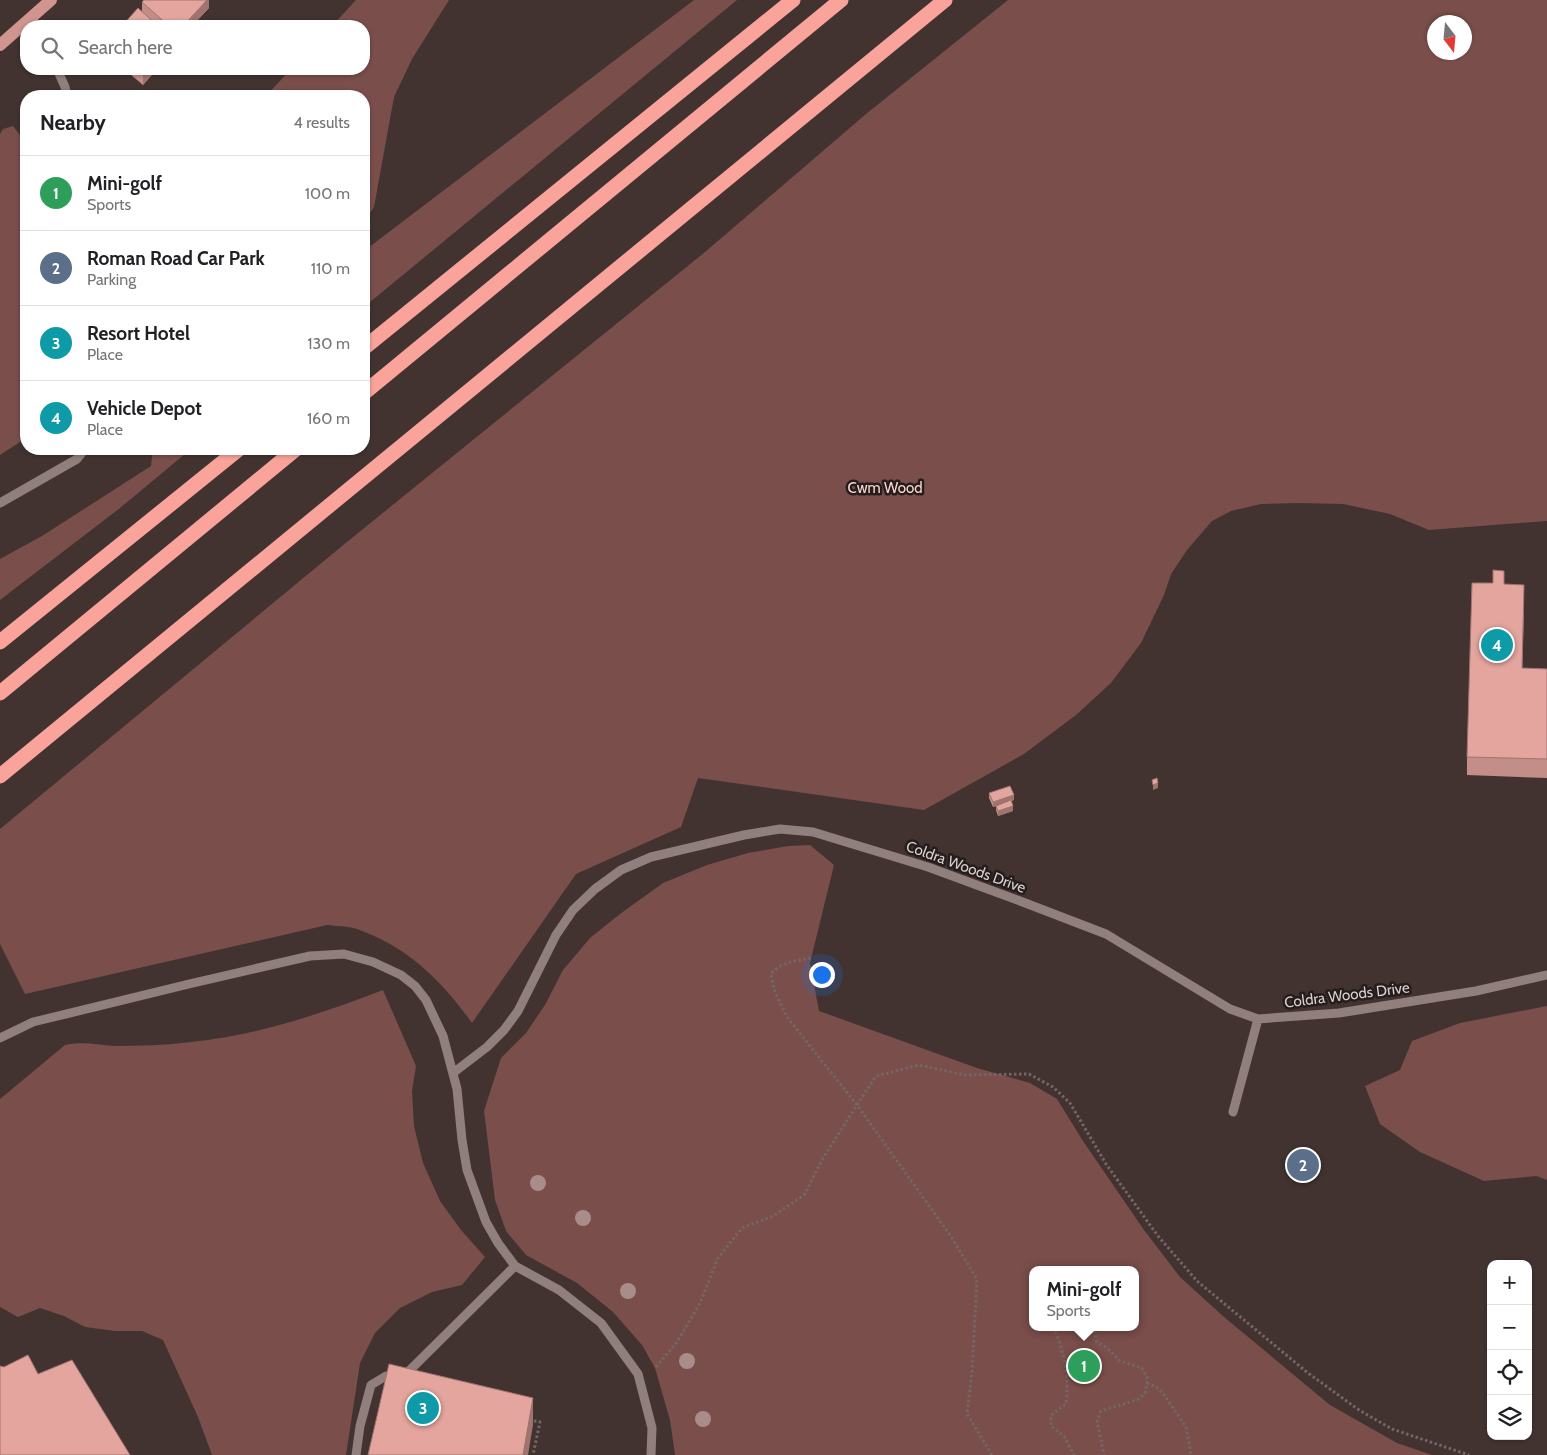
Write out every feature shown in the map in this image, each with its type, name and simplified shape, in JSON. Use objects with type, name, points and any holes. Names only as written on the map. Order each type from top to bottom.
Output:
[{"type":"highway","points":[[370,343],[793,0]]},
{"type":"highway","points":[[370,388],[840,0]]},
{"type":"highway","points":[[0,776],[945,0]]},
{"type":"highway","points":[[0,642],[232,455]]},
{"type":"highway","points":[[0,693],[289,455]]},
{"type":"main road","points":[[30,20],[51,0]]},
{"type":"main road","points":[[0,45],[20,29]]},
{"type":"lane","points":[[60,75],[66,90]]},
{"type":"lane","points":[[0,503],[77,459],[80,455]]},
{"type":"lane","name":"Coldra Woods Drive","points":[[453,1072],[481,1051],[504,1030],[518,1011],[556,934],[573,910],[595,889],[621,870],[651,857],[744,835],[780,829],[813,832],[928,867],[1106,934],[1230,1009],[1258,1019],[1339,1013],[1476,991],[1547,975]]},
{"type":"lane","points":[[0,1038],[33,1022],[310,956],[344,954],[373,962],[401,975],[415,986],[426,1000],[436,1018],[448,1049],[457,1089],[467,1170],[475,1195],[494,1236],[516,1266],[559,1290],[600,1323],[638,1374],[652,1428],[651,1455]]},
{"type":"lane","points":[[1233,1112],[1258,1019]]},
{"type":"lane","points":[[356,1455],[360,1426],[372,1385],[386,1376],[403,1377],[516,1266]]},
{"type":"path","points":[[811,958],[785,963],[777,967],[770,974],[775,992],[787,1017],[857,1104],[950,1235],[977,1279],[972,1372],[967,1414],[992,1455]]},
{"type":"path","points":[[638,1374],[655,1368],[677,1342],[700,1303],[718,1258],[742,1228],[773,1216],[804,1195],[823,1158],[876,1076],[919,1065],[965,1075],[1029,1074],[1053,1087],[1070,1103],[1106,1164],[1158,1236],[1197,1281],[1308,1373],[1359,1410],[1392,1429],[1469,1455]]},
{"type":"path","points":[[1055,1331],[1062,1344],[1068,1386],[1066,1404],[1051,1415],[1051,1426],[1064,1436],[1074,1455]]},
{"type":"path","points":[[1094,1331],[1098,1342],[1120,1361],[1142,1368],[1148,1379],[1145,1393],[1139,1399],[1101,1411],[1097,1421],[1104,1455]]},
{"type":"path","points":[[1147,1384],[1158,1388],[1166,1396],[1186,1427],[1191,1455]]},
{"type":"path","points":[[521,1418],[540,1422],[533,1455]]},
{"type":"green space","points":[[356,0],[449,0],[412,59],[394,97],[374,207],[370,213],[370,90],[272,90],[285,75],[370,75],[370,20],[338,20]]},
{"type":"green space","points":[[694,0],[737,0],[370,302],[370,246]]},
{"type":"green space","name":"Cwm Wood","points":[[1008,0],[1547,0],[1547,521],[1429,530],[1390,514],[1343,504],[1261,504],[1231,511],[1212,521],[1187,550],[1171,574],[1164,595],[1141,643],[1111,683],[1076,715],[1024,754],[924,810],[698,778],[681,827],[576,874],[472,1023],[449,993],[436,980],[392,945],[357,929],[327,925],[25,994],[0,944],[0,829],[342,546],[705,252],[866,114]]},
{"type":"green space","points":[[13,126],[20,135],[20,442],[0,455],[0,134],[3,129]]},
{"type":"green space","points":[[152,455],[184,455],[120,508],[0,600],[0,559],[42,536],[151,466]]},
{"type":"green space","points":[[810,845],[834,865],[810,963],[819,1011],[977,1068],[1030,1083],[1057,1099],[1083,1141],[1144,1230],[1180,1277],[1224,1317],[1330,1405],[1397,1443],[1432,1455],[675,1455],[670,1420],[655,1368],[642,1345],[613,1312],[577,1283],[526,1255],[506,1231],[495,1200],[484,1111],[501,1058],[526,1033],[545,1005],[563,970],[590,938],[663,883],[707,865],[748,853],[788,846]]},
{"type":"green space","points":[[383,990],[416,1066],[412,1091],[414,1126],[423,1163],[440,1201],[461,1230],[485,1257],[462,1285],[432,1292],[400,1308],[375,1333],[360,1363],[346,1455],[212,1455],[198,1417],[163,1340],[142,1331],[115,1331],[85,1327],[64,1316],[40,1308],[18,1317],[0,1307],[0,1099],[65,1045],[84,1043],[114,1046],[153,1045],[216,1039],[289,1022]]},
{"type":"green space","points":[[1547,1006],[1547,1180],[1536,1176],[1484,1181],[1420,1152],[1380,1124],[1365,1086],[1400,1070],[1412,1041],[1460,1023]]},
{"type":"building","points":[[144,0],[207,0],[189,20],[162,20],[142,2]]},
{"type":"building","points":[[138,8],[151,20],[127,20]]},
{"type":"building","points":[[1493,570],[1504,571],[1504,584],[1524,585],[1522,668],[1547,669],[1547,759],[1467,757],[1472,583],[1493,583]]},
{"type":"building","points":[[1157,778],[1158,783],[1153,785],[1152,780]]},
{"type":"building","points":[[1010,786],[1014,795],[993,802],[989,793]]},
{"type":"building","points":[[1011,800],[1013,806],[998,811],[996,806]]},
{"type":"building","points":[[28,1355],[38,1374],[72,1360],[130,1455],[0,1455],[0,1366],[4,1367]]},
{"type":"building","points":[[389,1364],[533,1398],[523,1455],[368,1455]]},
{"type":"place","name":"Vehicle Depot","points":[[1497,645]]},
{"type":"place","name":"Roman Road Car Park","points":[[1303,1165]]},
{"type":"place","name":"Mini-golf","points":[[1084,1366]]},
{"type":"place","name":"Resort Hotel","points":[[423,1408]]}]
